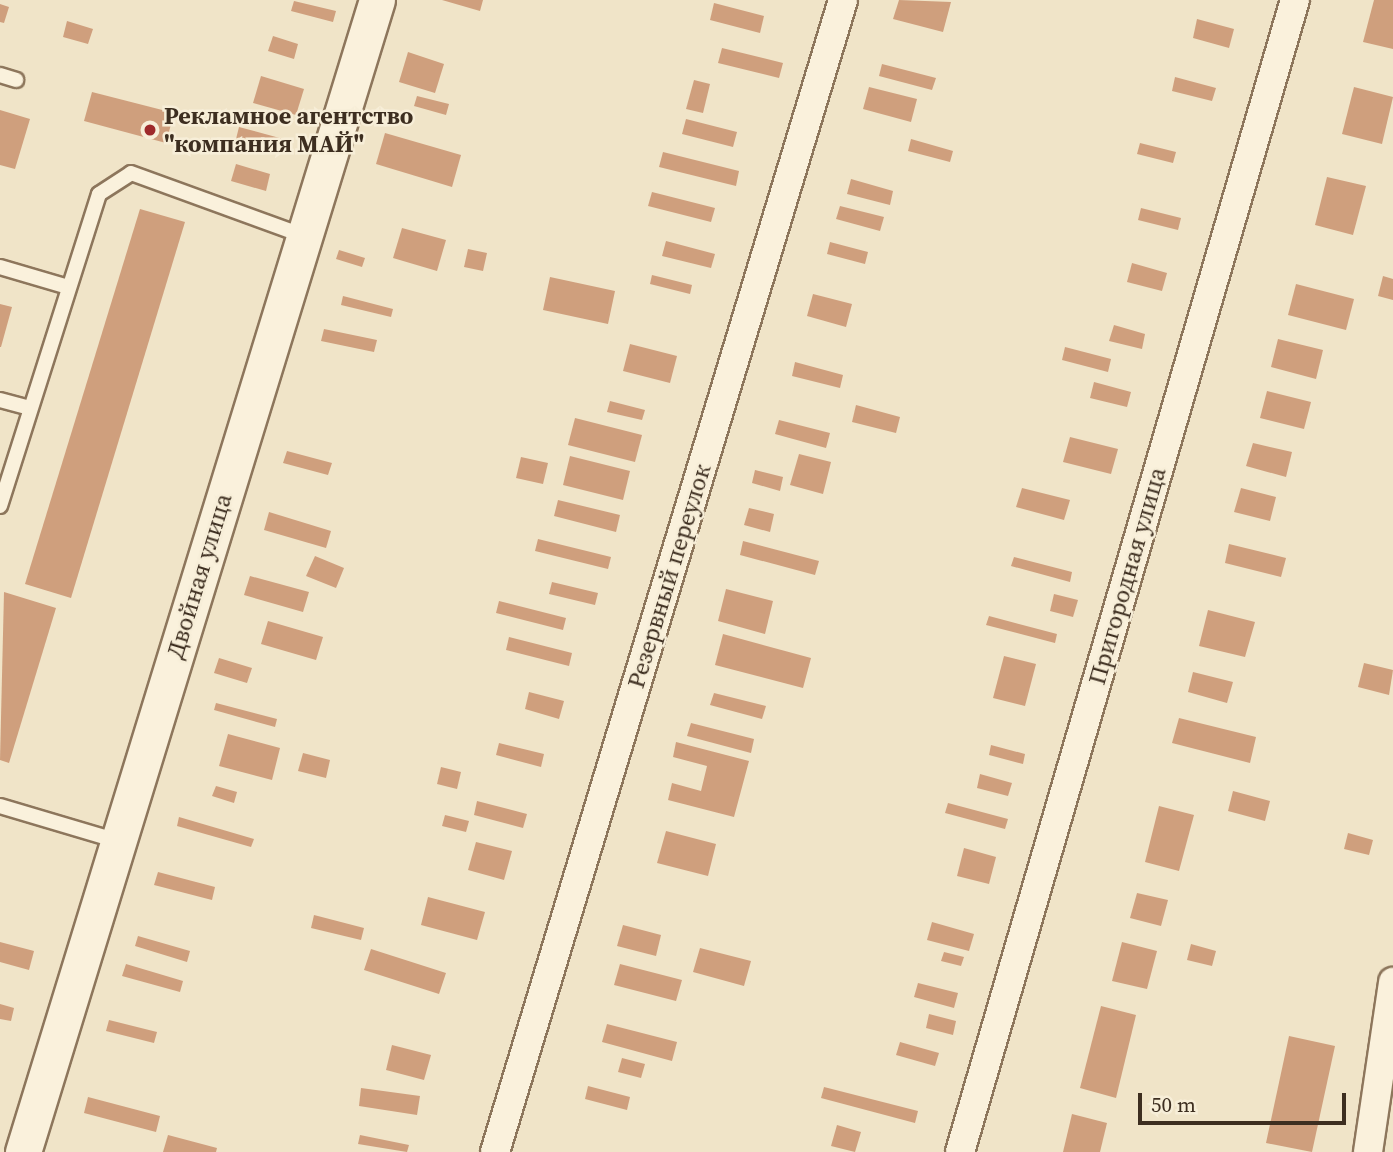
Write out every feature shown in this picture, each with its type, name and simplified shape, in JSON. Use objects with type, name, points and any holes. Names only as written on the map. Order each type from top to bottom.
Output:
[{"type":"street","name":"Двойная улица","points":[[23,1152],[377,0]]},
{"type":"street","name":"Резервный переулок","points":[[495,1152],[843,0]]},
{"type":"street","name":"Пригородная улица","points":[[960,1152],[1296,0]]},
{"type":"street","points":[[1368,1152],[1393,982]]},
{"type":"lane","points":[[0,75],[16,80]]},
{"type":"lane","points":[[0,506],[99,194],[131,173],[304,236]]},
{"type":"lane","points":[[0,267],[68,287]]},
{"type":"lane","points":[[0,400],[29,408]]},
{"type":"lane","points":[[0,806],[118,841]]},
{"type":"building","points":[[442,0],[483,0],[480,11]]},
{"type":"building","points":[[899,0],[951,2],[943,32],[893,19]]},
{"type":"building","points":[[1374,0],[1393,0],[1393,49],[1363,42]]},
{"type":"building","points":[[294,1],[336,11],[333,22],[291,11]]},
{"type":"building","points":[[714,3],[764,16],[760,33],[710,20]]},
{"type":"building","points":[[0,4],[9,7],[4,23],[0,22]]},
{"type":"building","points":[[1197,19],[1234,29],[1229,48],[1193,38]]},
{"type":"building","points":[[67,21],[93,29],[88,44],[63,37]]},
{"type":"building","points":[[273,36],[298,44],[294,59],[268,51]]},
{"type":"building","points":[[722,48],[783,63],[779,78],[718,63]]},
{"type":"building","points":[[408,52],[444,64],[435,93],[399,82]]},
{"type":"building","points":[[882,64],[936,78],[932,90],[879,76]]},
{"type":"building","points":[[261,76],[304,89],[296,115],[253,103]]},
{"type":"building","points":[[1175,77],[1216,88],[1212,101],[1172,91]]},
{"type":"building","points":[[694,80],[710,84],[703,113],[686,109]]},
{"type":"building","points":[[869,87],[917,99],[911,122],[863,109]]},
{"type":"building","points":[[1354,87],[1393,97],[1382,144],[1342,134]]},
{"type":"building","points":[[92,92],[174,113],[166,143],[84,121]]},
{"type":"building","points":[[417,96],[449,104],[446,115],[414,106]]},
{"type":"building","points":[[0,110],[30,119],[15,169],[0,165]]},
{"type":"building","points":[[686,119],[737,132],[733,147],[682,134]]},
{"type":"building","points":[[239,127],[287,140],[283,153],[236,139]]},
{"type":"building","points":[[385,133],[461,155],[452,187],[376,164]]},
{"type":"building","points":[[911,139],[953,151],[950,162],[908,151]]},
{"type":"building","points":[[1140,143],[1176,152],[1173,163],[1137,154]]},
{"type":"building","points":[[663,152],[739,171],[736,186],[659,167]]},
{"type":"building","points":[[236,164],[270,174],[266,191],[231,181]]},
{"type":"building","points":[[1327,177],[1366,186],[1353,235],[1315,225]]},
{"type":"building","points":[[851,179],[893,191],[890,205],[847,194]]},
{"type":"building","points":[[652,192],[715,208],[711,222],[648,206]]},
{"type":"building","points":[[840,206],[884,217],[880,231],[836,219]]},
{"type":"building","points":[[1141,208],[1181,218],[1178,230],[1138,220]]},
{"type":"building","points":[[140,209],[185,222],[71,598],[25,584]]},
{"type":"building","points":[[402,228],[446,240],[437,271],[393,258]]},
{"type":"building","points":[[666,241],[715,254],[711,268],[662,256]]},
{"type":"building","points":[[830,242],[868,252],[865,264],[827,254]]},
{"type":"building","points":[[468,249],[487,253],[483,271],[464,267]]},
{"type":"building","points":[[339,250],[365,258],[362,267],[336,259]]},
{"type":"building","points":[[1132,263],[1167,273],[1162,291],[1127,282]]},
{"type":"building","points":[[652,275],[692,285],[690,294],[650,284]]},
{"type":"building","points":[[1383,276],[1393,279],[1393,300],[1378,296]]},
{"type":"building","points":[[550,277],[615,291],[608,324],[543,310]]},
{"type":"building","points":[[1296,284],[1354,299],[1346,330],[1288,315]]},
{"type":"building","points":[[813,294],[852,304],[846,327],[807,316]]},
{"type":"building","points":[[343,296],[393,309],[391,317],[341,305]]},
{"type":"building","points":[[0,304],[12,307],[1,347],[0,347]]},
{"type":"building","points":[[1114,325],[1145,334],[1142,349],[1109,341]]},
{"type":"building","points":[[324,329],[377,340],[374,352],[321,341]]},
{"type":"building","points":[[1278,339],[1323,350],[1316,379],[1271,367]]},
{"type":"building","points":[[630,344],[677,356],[670,383],[623,371]]},
{"type":"building","points":[[1065,347],[1111,359],[1108,372],[1062,360]]},
{"type":"building","points":[[795,362],[843,375],[840,388],[792,376]]},
{"type":"building","points":[[1094,382],[1131,392],[1127,407],[1090,398]]},
{"type":"building","points":[[1267,391],[1311,402],[1304,429],[1260,418]]},
{"type":"building","points":[[610,401],[645,410],[642,420],[607,412]]},
{"type":"building","points":[[856,405],[900,417],[896,433],[852,422]]},
{"type":"building","points":[[575,418],[642,435],[635,462],[568,445]]},
{"type":"building","points":[[779,420],[830,433],[826,448],[775,434]]},
{"type":"building","points":[[1070,437],[1118,449],[1111,474],[1063,462]]},
{"type":"building","points":[[1253,443],[1292,452],[1286,477],[1246,466]]},
{"type":"building","points":[[287,451],[332,463],[328,475],[283,463]]},
{"type":"building","points":[[799,454],[831,462],[823,494],[790,485]]},
{"type":"building","points":[[570,456],[630,471],[623,500],[563,485]]},
{"type":"building","points":[[521,457],[548,463],[543,484],[516,478]]},
{"type":"building","points":[[755,470],[783,477],[780,491],[752,483]]},
{"type":"building","points":[[1022,488],[1070,500],[1064,520],[1016,507]]},
{"type":"building","points":[[1241,488],[1276,497],[1270,521],[1234,512]]},
{"type":"building","points":[[558,500],[620,515],[616,532],[554,516]]},
{"type":"building","points":[[749,508],[774,514],[770,532],[744,525]]},
{"type":"building","points":[[269,512],[331,531],[326,548],[264,530]]},
{"type":"building","points":[[538,539],[611,557],[608,569],[535,551]]},
{"type":"building","points":[[743,541],[819,561],[815,575],[740,555]]},
{"type":"building","points":[[1229,544],[1286,558],[1281,577],[1225,563]]},
{"type":"building","points":[[315,556],[344,568],[336,588],[306,576]]},
{"type":"building","points":[[1014,557],[1072,572],[1070,582],[1011,566]]},
{"type":"building","points":[[250,576],[309,592],[303,612],[244,595]]},
{"type":"building","points":[[552,582],[598,593],[595,605],[549,594]]},
{"type":"building","points":[[726,589],[773,601],[765,634],[718,621]]},
{"type":"building","points":[[4,592],[56,608],[9,763],[0,760]]},
{"type":"building","points":[[1054,594],[1078,600],[1073,617],[1050,611]]},
{"type":"building","points":[[499,601],[566,618],[563,630],[496,613]]},
{"type":"building","points":[[1208,610],[1255,622],[1245,657],[1199,646]]},
{"type":"building","points":[[989,616],[1057,634],[1055,643],[986,625]]},
{"type":"building","points":[[268,621],[323,637],[316,660],[261,644]]},
{"type":"building","points":[[723,634],[811,658],[803,688],[715,665]]},
{"type":"building","points":[[509,637],[572,653],[569,666],[506,650]]},
{"type":"building","points":[[1004,656],[1036,664],[1025,706],[993,698]]},
{"type":"building","points":[[219,658],[252,668],[247,683],[214,673]]},
{"type":"building","points":[[1364,663],[1393,670],[1389,695],[1358,687]]},
{"type":"building","points":[[1193,672],[1233,682],[1227,703],[1188,692]]},
{"type":"building","points":[[529,692],[564,701],[559,719],[525,709]]},
{"type":"building","points":[[714,693],[766,706],[762,719],[710,705]]},
{"type":"building","points":[[216,703],[277,719],[275,727],[214,710]]},
{"type":"building","points":[[1179,718],[1256,737],[1250,763],[1172,743]]},
{"type":"building","points":[[691,723],[754,739],[751,753],[687,736]]},
{"type":"building","points":[[228,734],[280,748],[272,780],[219,766]]},
{"type":"building","points":[[676,742],[749,761],[734,817],[668,800],[672,783],[701,791],[707,766],[673,757]]},
{"type":"building","points":[[499,743],[544,754],[541,767],[496,755]]},
{"type":"building","points":[[991,745],[1025,754],[1023,764],[989,755]]},
{"type":"building","points":[[303,753],[330,760],[326,778],[298,771]]},
{"type":"building","points":[[441,767],[461,772],[457,789],[437,784]]},
{"type":"building","points":[[980,774],[1012,783],[1008,796],[977,788]]},
{"type":"building","points":[[216,786],[237,792],[234,803],[212,796]]},
{"type":"building","points":[[1233,791],[1270,801],[1265,821],[1228,811]]},
{"type":"building","points":[[477,801],[527,814],[523,828],[474,815]]},
{"type":"building","points":[[948,803],[1008,819],[1005,829],[945,813]]},
{"type":"building","points":[[1159,806],[1194,815],[1179,871],[1145,862]]},
{"type":"building","points":[[445,815],[469,821],[466,832],[442,826]]},
{"type":"building","points":[[179,817],[254,839],[251,847],[177,826]]},
{"type":"building","points":[[666,831],[716,844],[708,876],[657,863]]},
{"type":"building","points":[[1348,833],[1373,840],[1369,855],[1344,849]]},
{"type":"building","points":[[476,842],[512,851],[504,880],[468,870]]},
{"type":"building","points":[[964,848],[996,857],[989,884],[957,876]]},
{"type":"building","points":[[158,872],[215,887],[212,900],[154,885]]},
{"type":"building","points":[[1137,893],[1168,900],[1161,926],[1130,918]]},
{"type":"building","points":[[428,897],[485,912],[477,940],[421,925]]},
{"type":"building","points":[[314,915],[364,928],[361,940],[311,928]]},
{"type":"building","points":[[932,922],[974,934],[969,951],[927,940]]},
{"type":"building","points":[[623,925],[661,935],[656,956],[617,946]]},
{"type":"building","points":[[138,936],[190,951],[187,962],[135,946]]},
{"type":"building","points":[[0,942],[34,951],[29,970],[0,962]]},
{"type":"building","points":[[1122,942],[1157,951],[1147,989],[1112,981]]},
{"type":"building","points":[[1191,944],[1216,951],[1212,966],[1187,960]]},
{"type":"building","points":[[700,948],[751,961],[744,986],[693,972]]},
{"type":"building","points":[[371,949],[446,973],[439,994],[364,970]]},
{"type":"building","points":[[944,952],[964,957],[961,966],[941,961]]},
{"type":"building","points":[[126,964],[183,981],[180,992],[122,976]]},
{"type":"building","points":[[620,964],[682,980],[676,1001],[614,985]]},
{"type":"building","points":[[918,983],[958,993],[954,1008],[914,997]]},
{"type":"building","points":[[0,1004],[14,1008],[11,1021],[0,1019]]},
{"type":"building","points":[[1101,1006],[1136,1015],[1116,1098],[1080,1088]]},
{"type":"building","points":[[929,1014],[956,1021],[953,1035],[926,1028]]},
{"type":"building","points":[[109,1020],[157,1032],[154,1043],[106,1031]]},
{"type":"building","points":[[607,1024],[677,1042],[672,1061],[602,1042]]},
{"type":"building","points":[[1289,1036],[1335,1046],[1312,1152],[1266,1143]]},
{"type":"building","points":[[900,1042],[939,1053],[935,1066],[896,1055]]},
{"type":"building","points":[[392,1045],[431,1055],[424,1080],[386,1070]]},
{"type":"building","points":[[622,1058],[645,1064],[641,1078],[618,1072]]},
{"type":"building","points":[[588,1086],[630,1097],[627,1110],[585,1099]]},
{"type":"building","points":[[824,1087],[918,1111],[915,1123],[821,1098]]},
{"type":"building","points":[[361,1088],[420,1096],[417,1115],[359,1106]]},
{"type":"building","points":[[88,1097],[160,1116],[156,1132],[84,1113]]},
{"type":"building","points":[[1072,1114],[1107,1123],[1100,1152],[1063,1152]]},
{"type":"building","points":[[837,1125],[861,1132],[855,1152],[831,1146]]},
{"type":"building","points":[[168,1135],[217,1148],[216,1152],[163,1152]]},
{"type":"building","points":[[360,1135],[409,1145],[407,1152],[358,1144]]},
{"type":"place","name":"Рекламное агентство \"компания МАЙ\"","points":[[150,130]]}]
